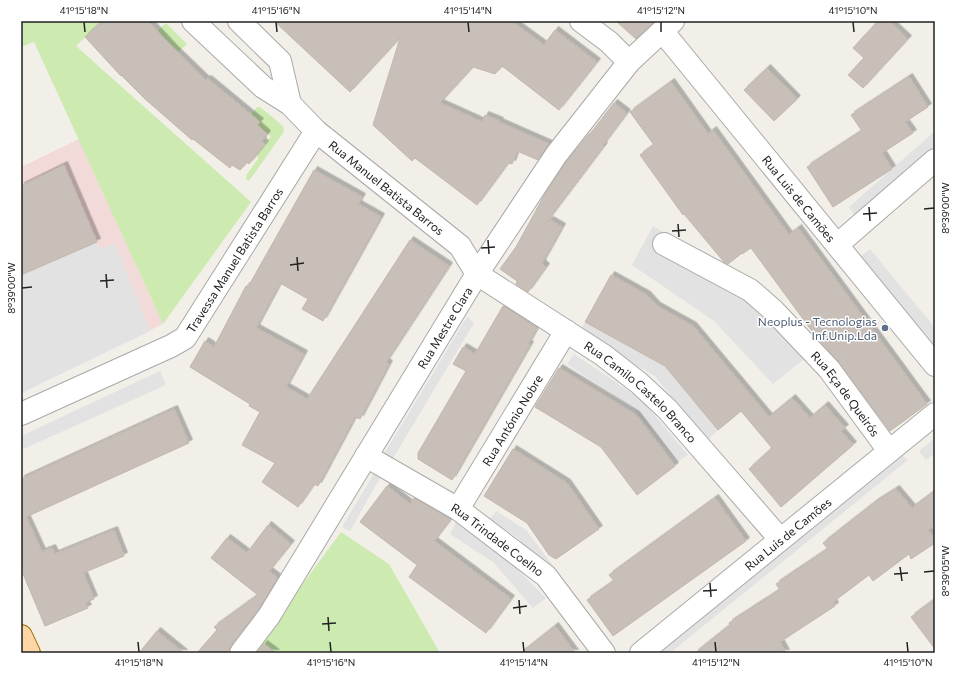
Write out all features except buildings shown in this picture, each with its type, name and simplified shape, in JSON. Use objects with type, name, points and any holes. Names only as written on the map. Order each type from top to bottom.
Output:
[{"type":"main road","points":[[21,636],[29,653]]},
{"type":"street","name":"Rua Manuel Batista Barros","points":[[193,21],[263,87],[290,104],[316,131],[460,246],[477,274]]},
{"type":"street","points":[[239,21],[280,62],[290,104]]},
{"type":"street","points":[[581,21],[609,42],[629,62]]},
{"type":"street","name":"Rua Mestre Clara","points":[[241,653],[269,616],[477,274],[556,155],[629,62],[668,26]]},
{"type":"street","name":"Rua Luis de Camões","points":[[668,26],[837,245],[935,365]]},
{"type":"street","name":"Travessa Manuel Batista Barros","points":[[21,414],[172,346],[185,338],[316,131]]},
{"type":"street","points":[[837,245],[935,160]]},
{"type":"street","name":"Rua Eça de Queirós","points":[[664,244],[750,290],[774,310],[830,369],[889,451]]},
{"type":"street","name":"Rua Camilo Castelo Branco","points":[[477,274],[603,355],[639,383],[667,409],[780,539]]},
{"type":"street","name":"Rua António Nobre","points":[[458,509],[566,332]]},
{"type":"street","name":"Rua Luis de Camões","points":[[641,653],[935,414]]},
{"type":"street","name":"Rua Trindade Coelho","points":[[366,456],[458,509],[546,576],[604,653]]},
{"type":"shaded area","points":[[935,131],[935,148],[857,219],[849,207]]},
{"type":"shaded area","points":[[79,139],[163,324],[21,393],[21,167]]},
{"type":"shaded area","points":[[653,226],[763,292],[808,356],[773,384],[714,321],[632,265]]},
{"type":"shaded area","points":[[97,242],[100,249],[115,243],[150,331],[21,393],[21,275]]},
{"type":"shaded area","points":[[870,249],[935,328],[935,352],[859,258]]},
{"type":"shaded area","points":[[467,317],[474,323],[392,460],[384,454]]},
{"type":"shaded area","points":[[585,322],[665,366],[718,430],[707,441],[655,376],[580,332]]},
{"type":"shaded area","points":[[574,354],[642,400],[688,455],[677,462],[633,408],[567,364]]},
{"type":"shaded area","points":[[160,371],[166,385],[21,450],[21,436]]},
{"type":"shaded area","points":[[935,438],[935,453],[926,460],[919,451]]},
{"type":"shaded area","points":[[903,456],[908,460],[670,653],[659,653]]},
{"type":"shaded area","points":[[375,472],[381,476],[350,531],[342,527]]},
{"type":"shaded area","points":[[496,511],[526,530],[554,567],[548,572],[518,538],[490,519]]},
{"type":"shaded area","points":[[456,522],[499,551],[546,598],[533,608],[493,562],[450,534]]},
{"type":"green space","points":[[21,21],[102,21],[76,46],[251,202],[163,324],[34,42],[21,47]]},
{"type":"green space","points":[[166,23],[187,44],[178,52],[157,31]]},
{"type":"green space","points":[[257,107],[260,107],[282,125],[284,129],[283,133],[249,181],[246,179],[247,174],[258,159],[257,154],[271,136],[248,118]]},
{"type":"green space","points":[[341,532],[389,564],[440,653],[252,653]]},
{"type":"place","name":"Neoplus - Tecnologias Inf.Unip.Lda","points":[[885,328]]}]
